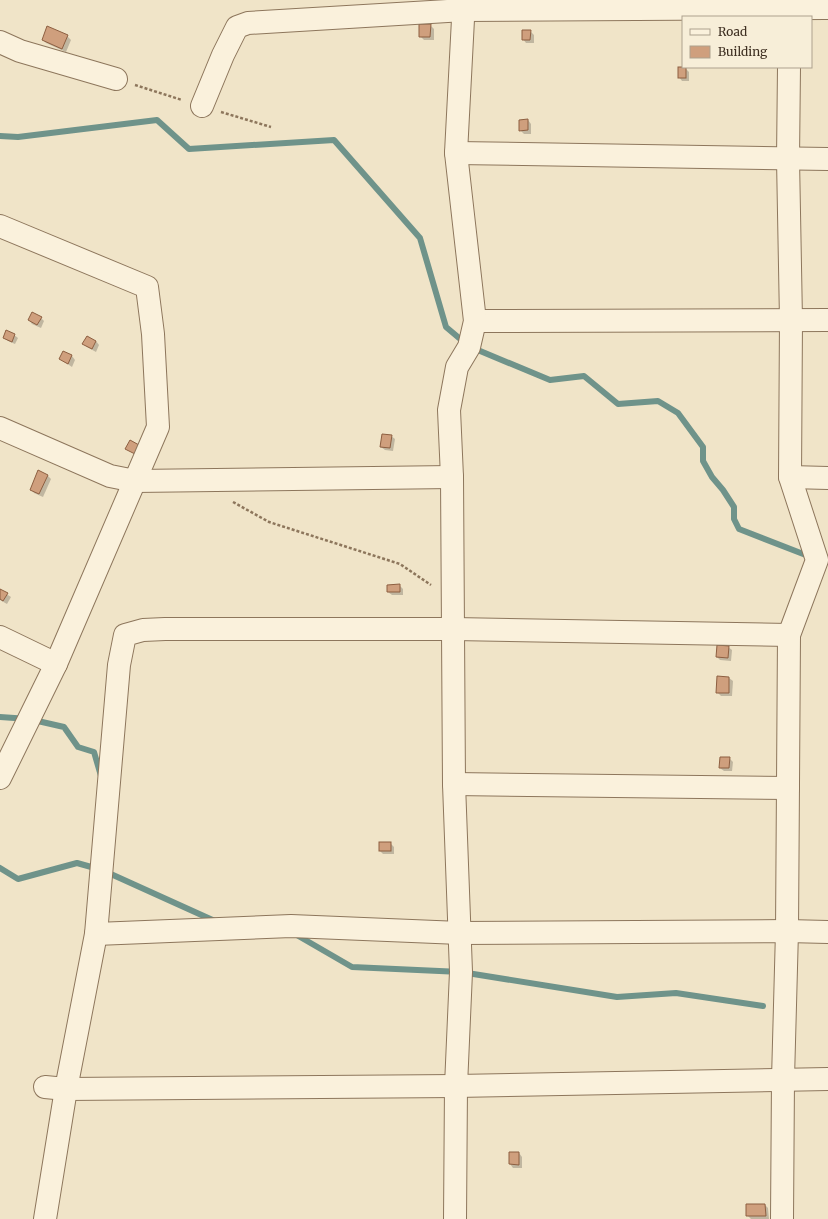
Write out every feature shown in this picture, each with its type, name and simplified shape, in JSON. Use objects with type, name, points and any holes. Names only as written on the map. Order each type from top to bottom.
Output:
[{"type":"street","points":[[455,1219],[456,1086],[461,972],[454,784],[452,477],[449,410],[457,367],[469,347],[475,320],[456,153],[464,5]]},
{"type":"street","points":[[202,106],[237,27],[248,23],[464,5],[790,9],[828,8]]},
{"type":"street","points":[[0,42],[20,51],[116,79]]},
{"type":"street","points":[[782,1219],[783,1079],[787,931],[789,635],[817,560],[790,477],[791,320],[788,159],[789,68]]},
{"type":"street","points":[[456,153],[828,159]]},
{"type":"street","points":[[0,226],[147,288],[153,334],[158,427],[56,664],[0,778]]},
{"type":"street","points":[[475,320],[828,320]]},
{"type":"street","points":[[0,428],[110,476],[135,481],[452,477]]},
{"type":"street","points":[[790,477],[828,478]]},
{"type":"street","points":[[45,1219],[55,1088],[96,934],[119,665],[125,635],[143,630],[165,629],[454,629],[789,635]]},
{"type":"street","points":[[0,637],[56,664]]},
{"type":"street","points":[[454,784],[788,788]]},
{"type":"street","points":[[96,934],[292,926],[460,932],[828,932]]},
{"type":"street","points":[[55,1088],[456,1086],[828,1079]]},
{"type":"path","points":[[232,501],[269,522],[400,564],[430,583],[453,605]]},
{"type":"building","points":[[419,24],[431,24],[430,37],[419,37]]},
{"type":"building","points":[[47,26],[68,35],[62,49],[42,40]]},
{"type":"building","points":[[522,30],[531,30],[530,40],[522,40]]},
{"type":"building","points":[[678,67],[686,68],[686,78],[678,78]]},
{"type":"building","points":[[528,119],[528,130],[519,131],[519,120]]},
{"type":"building","points":[[32,312],[42,317],[37,325],[28,320]]},
{"type":"building","points":[[6,330],[15,334],[12,342],[3,338]]},
{"type":"building","points":[[87,336],[96,341],[92,349],[82,344]]},
{"type":"building","points":[[63,351],[72,355],[68,364],[59,359]]},
{"type":"building","points":[[382,434],[392,435],[390,448],[380,447]]},
{"type":"building","points":[[130,440],[139,445],[135,454],[125,449]]},
{"type":"building","points":[[38,470],[48,475],[39,494],[30,490]]},
{"type":"building","points":[[400,584],[400,592],[387,592],[387,585]]},
{"type":"building","points":[[0,589],[8,593],[3,601],[0,599]]},
{"type":"building","points":[[717,645],[729,646],[728,658],[716,657]]},
{"type":"building","points":[[717,676],[729,677],[729,693],[716,693]]},
{"type":"building","points":[[720,757],[730,757],[729,768],[719,768]]},
{"type":"building","points":[[379,842],[391,842],[391,851],[379,851]]},
{"type":"building","points":[[509,1152],[519,1152],[519,1165],[509,1164]]},
{"type":"building","points":[[746,1204],[765,1204],[766,1216],[746,1216]]},
{"type":"waterway","points":[[0,136],[18,137],[157,120],[189,149],[334,140],[420,238],[446,327],[465,343]]},
{"type":"waterway","points":[[473,348],[550,380],[584,376],[618,404],[658,401],[678,413],[703,447],[703,461],[712,477],[734,507],[734,519],[739,529],[811,557]]},
{"type":"waterway","points":[[0,717],[29,719],[64,727],[78,747],[94,752],[101,776]]},
{"type":"waterway","points":[[0,868],[18,879],[77,863],[102,870],[217,922]]},
{"type":"waterway","points":[[295,934],[352,967],[461,972],[617,997],[676,993],[763,1006]]}]
